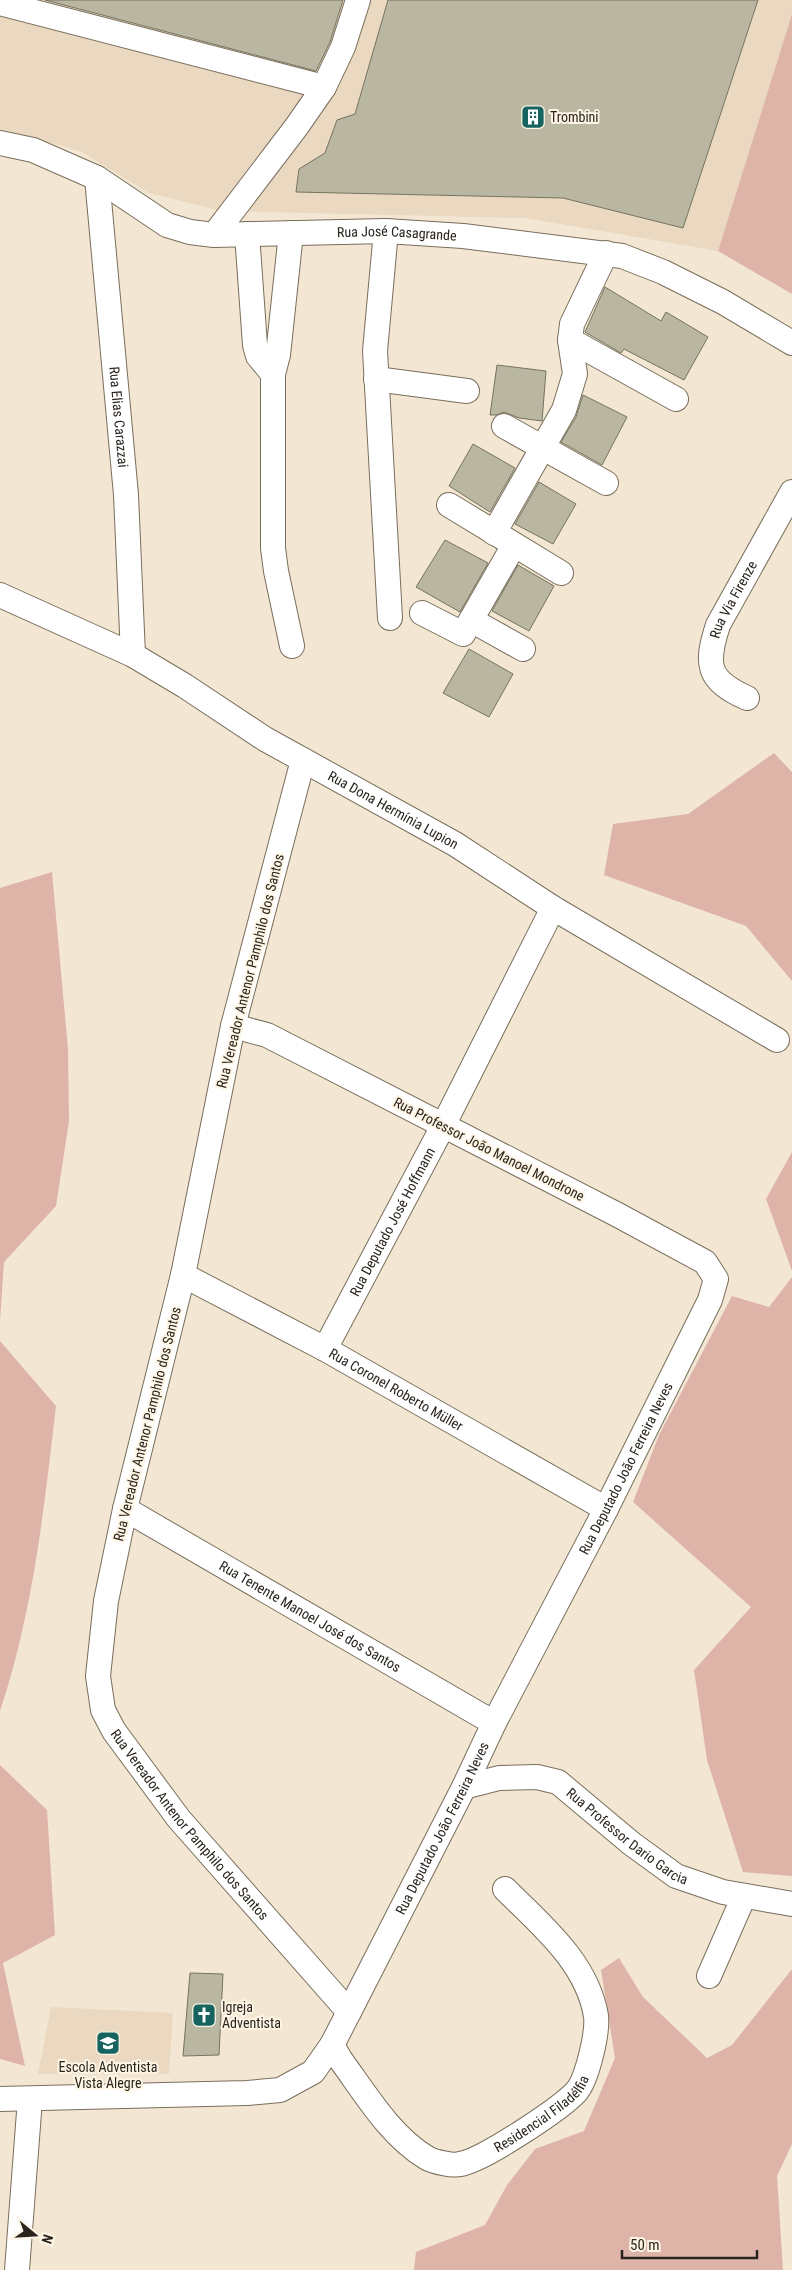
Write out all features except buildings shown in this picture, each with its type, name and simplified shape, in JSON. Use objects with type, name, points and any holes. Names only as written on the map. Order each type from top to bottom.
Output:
[{"type":"street","points":[[214,235],[297,126],[324,87],[343,47],[358,0]]},
{"type":"street","points":[[0,2],[324,87]]},
{"type":"street","name":"Rua José Casagrande","points":[[0,142],[33,150],[97,178],[167,225],[190,232],[214,235],[386,231],[463,236],[622,256],[663,272],[723,302],[792,342]]},
{"type":"street","name":"Rua Elias Carazzai","points":[[97,178],[126,495],[133,655]]},
{"type":"street","points":[[386,231],[375,351],[390,618]]},
{"type":"street","points":[[291,233],[278,355],[273,374],[273,548],[292,646]]},
{"type":"street","points":[[247,234],[255,345],[258,356],[273,374]]},
{"type":"street","points":[[422,613],[463,634],[471,620],[543,448],[564,410],[575,374],[570,340],[572,324],[606,253]]},
{"type":"street","points":[[570,340],[676,399]]},
{"type":"street","points":[[376,379],[467,391]]},
{"type":"street","points":[[504,426],[606,483]]},
{"type":"street","name":"Rua Via Firenze","points":[[747,698],[726,688],[714,675],[710,648],[718,626],[792,492]]},
{"type":"street","points":[[449,505],[561,573]]},
{"type":"street","name":"Rua Dona Hermínia Lupion","points":[[0,595],[133,655],[185,686],[265,739],[455,844],[553,908],[777,1040]]},
{"type":"street","points":[[471,620],[523,649]]},
{"type":"street","name":"Rua Vereador Antenor Pamphilo dos Santos","points":[[303,760],[233,1026],[183,1275],[125,1509],[106,1601],[98,1676],[103,1710],[114,1731],[179,1819],[350,2012]]},
{"type":"street","name":"Rua Deputado José Hoffmann","points":[[325,1349],[443,1126],[553,908]]},
{"type":"street","name":"Rua Professor João Manoel Mondrone","points":[[233,1026],[267,1035],[616,1214],[704,1262],[716,1279],[710,1300]]},
{"type":"street","name":"Rua Coronel Roberto Müller","points":[[183,1275],[325,1349],[606,1509]]},
{"type":"street","name":"Rua Deputado João Ferreira Neves","points":[[0,2099],[247,2093],[280,2090],[313,2072],[332,2045],[350,2012],[464,1787],[494,1723],[606,1509],[710,1300]]},
{"type":"street","name":"Rua Tenente Manoel José dos Santos","points":[[125,1509],[494,1723]]},
{"type":"street","name":"Rua Professor Dario Garcia","points":[[464,1787],[499,1778],[537,1777],[558,1782],[632,1844],[676,1876],[703,1886],[744,1896],[792,1904]]},
{"type":"street","name":"Residencial Filadélfia","points":[[332,2045],[340,2059],[400,2138],[429,2159],[460,2165],[492,2150],[552,2112],[577,2091],[590,2062],[596,2017],[584,1980],[568,1954],[505,1889]]},
{"type":"street","points":[[709,1976],[744,1896]]},
{"type":"street","points":[[16,2270],[30,2099]]},
{"type":"shaded area","points":[[0,0],[792,0],[792,14],[718,251],[525,218],[221,211],[149,193],[80,151],[0,129]]},
{"type":"shaded area","points":[[792,14],[792,294],[718,251]]},
{"type":"shaded area","points":[[774,753],[792,772],[792,981],[746,926],[604,875],[613,824],[688,814]]},
{"type":"shaded area","points":[[52,872],[68,1049],[69,1121],[56,1206],[4,1262],[0,1321],[0,888]]},
{"type":"shaded area","points":[[792,1152],[792,1271],[766,1199]]},
{"type":"shaded area","points":[[792,1277],[792,1876],[743,1872],[707,1760],[694,1670],[751,1607],[633,1502],[659,1435],[732,1296],[769,1307]]},
{"type":"shaded area","points":[[0,1341],[56,1406],[42,1522],[29,1599],[21,1636],[0,1711]]},
{"type":"shaded area","points":[[0,1765],[47,1810],[55,1935],[3,1963],[25,2066],[0,2059]]},
{"type":"shaded area","points":[[619,1958],[643,1997],[707,2058],[732,2045],[792,1969],[792,2144],[777,2176],[783,2270],[414,2270],[416,2252],[485,2225],[507,2185],[535,2149],[584,2131],[615,2058],[601,1970]]},
{"type":"shaded area","name":"Escola Adventista Vista Alegre","points":[[51,2007],[173,2013],[169,2074],[38,2074]]},
{"type":"place","name":"Trombini","points":[[533,117]]},
{"type":"place","name":"Igreja Adventista","points":[[204,2015]]},
{"type":"place","name":"Escola Adventista Vista Alegre","points":[[108,2043]]}]
